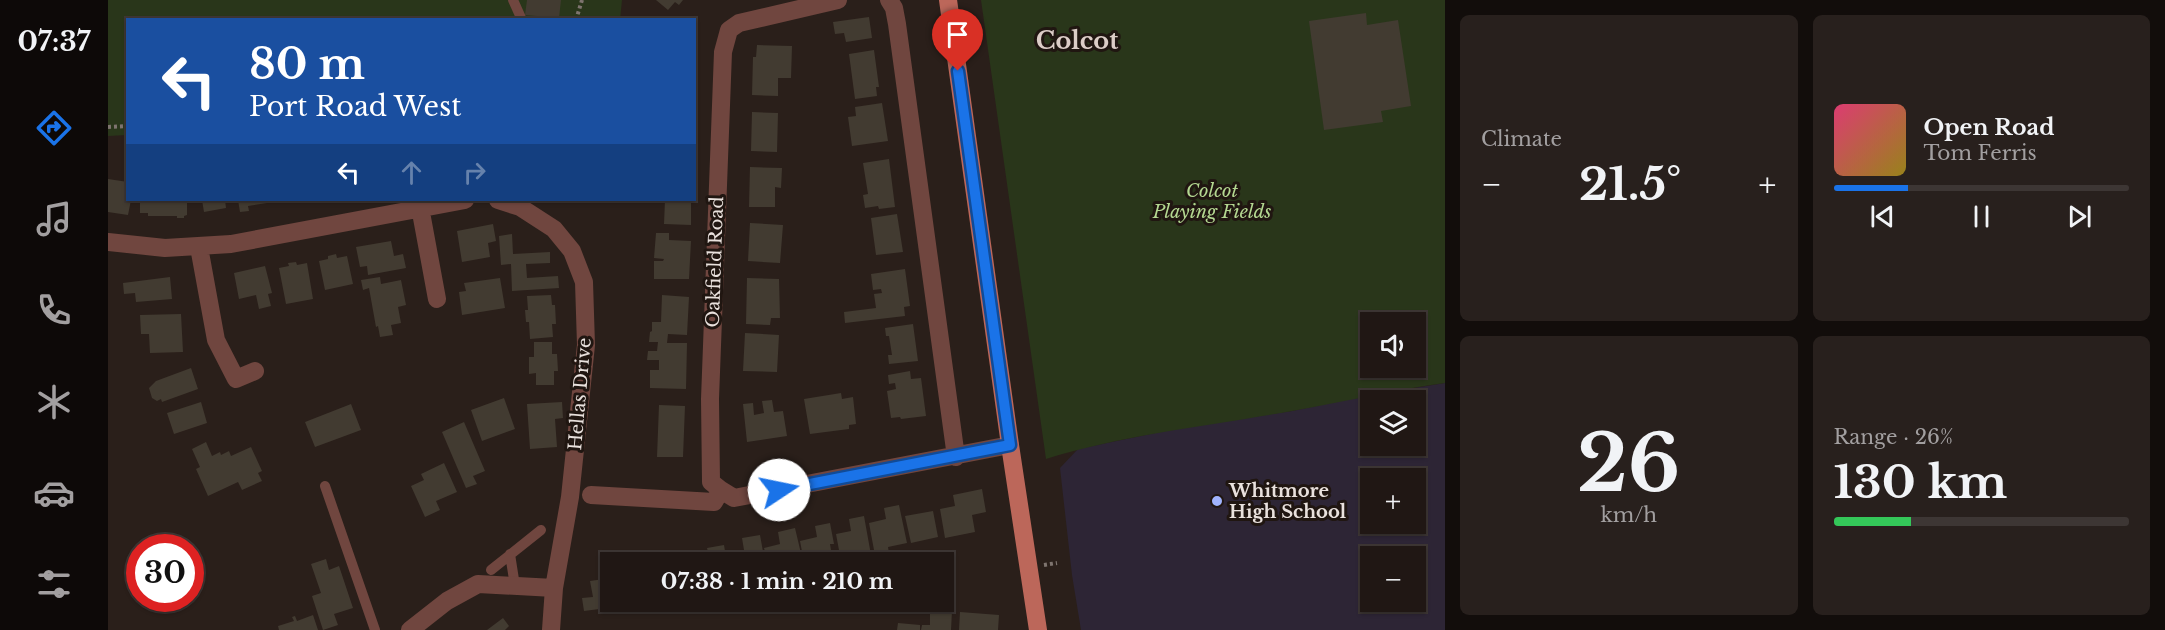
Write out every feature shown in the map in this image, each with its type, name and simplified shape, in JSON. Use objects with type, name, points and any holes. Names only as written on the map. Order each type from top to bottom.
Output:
[{"type":"main road","points":[[948,0],[1038,630]]},
{"type":"street","name":"Oakfield Road","points":[[721,490],[711,482],[710,399],[723,52],[729,30],[739,23],[838,0]]},
{"type":"street","points":[[889,0],[894,8],[897,24],[956,457]]},
{"type":"street","points":[[108,242],[165,248],[231,244],[459,201]]},
{"type":"street","name":"Hellas Drive","points":[[501,201],[520,207],[554,229],[572,251],[584,282],[586,345],[570,497],[555,588],[551,630]]},
{"type":"street","points":[[420,207],[437,299]]},
{"type":"street","points":[[199,247],[216,340],[236,379],[255,371]]},
{"type":"street","points":[[591,495],[714,502],[721,490],[734,498],[1010,445]]},
{"type":"street","points":[[410,630],[447,601],[478,584],[555,588]]},
{"type":"lane","points":[[513,0],[521,18]]},
{"type":"lane","points":[[325,486],[375,630]]},
{"type":"lane","points":[[491,570],[541,530]]},
{"type":"lane","points":[[510,554],[515,586]]},
{"type":"path","points":[[577,18],[582,0]]},
{"type":"path","points":[[108,127],[126,126]]},
{"type":"shaded area","name":"Whitmore High School","points":[[1445,383],[1445,630],[1081,630],[1072,575],[1060,468],[1078,449],[1179,428],[1292,411],[1360,397],[1360,456],[1426,456],[1426,390],[1402,390]]},
{"type":"green space","points":[[108,0],[622,0],[620,18],[126,18],[126,135],[108,136]]},
{"type":"green space","name":"Colcot Playing Fields","points":[[981,0],[1445,0],[1445,383],[1402,390],[1360,390],[1360,398],[1076,450],[1046,459]]},
{"type":"building","points":[[527,0],[561,0],[559,18],[525,15]]},
{"type":"building","points":[[656,0],[683,0],[679,5],[675,2],[668,10]]},
{"type":"building","points":[[1366,13],[1367,25],[1398,20],[1411,106],[1381,111],[1383,122],[1324,130],[1309,21]]},
{"type":"building","points":[[869,17],[872,38],[846,42],[844,33],[835,34],[833,22]]},
{"type":"building","points":[[757,45],[792,46],[791,78],[778,78],[778,96],[752,95],[753,57],[756,57]]},
{"type":"building","points":[[874,50],[879,87],[876,87],[877,96],[855,99],[849,54]]},
{"type":"building","points":[[882,103],[888,141],[852,146],[848,117],[856,116],[855,107]]},
{"type":"building","points":[[752,112],[778,113],[777,152],[751,151]]},
{"type":"building","points":[[889,159],[895,207],[865,208],[863,195],[868,194],[863,163]]},
{"type":"building","points":[[750,167],[782,168],[781,188],[775,187],[775,207],[749,207]]},
{"type":"building","points":[[108,179],[126,182],[126,201],[131,201],[128,215],[108,212]]},
{"type":"building","points":[[140,201],[187,201],[187,215],[184,218],[148,216],[148,213],[140,213]]},
{"type":"building","points":[[202,201],[225,201],[226,208],[204,212]]},
{"type":"building","points":[[238,201],[280,201],[248,206],[249,211],[240,212]]},
{"type":"building","points":[[665,201],[691,201],[691,225],[664,224]]},
{"type":"building","points":[[897,214],[903,252],[876,255],[871,218]]},
{"type":"building","points":[[750,223],[783,225],[780,263],[748,261]]},
{"type":"building","points":[[493,224],[496,241],[488,243],[490,257],[462,262],[457,231]]},
{"type":"building","points":[[656,233],[669,233],[669,240],[691,241],[689,279],[654,279],[654,261],[664,259],[654,258]]},
{"type":"building","points":[[512,234],[513,254],[550,252],[550,263],[526,264],[527,278],[558,276],[559,288],[512,291],[511,264],[501,265],[499,236]]},
{"type":"building","points":[[391,241],[394,256],[403,254],[406,268],[368,275],[367,266],[360,267],[356,247]]},
{"type":"building","points":[[336,254],[337,258],[347,256],[353,284],[325,290],[319,261]]},
{"type":"building","points":[[296,262],[297,265],[307,263],[313,299],[286,304],[279,268]]},
{"type":"building","points":[[265,266],[272,293],[268,294],[271,306],[259,309],[256,295],[239,299],[234,273]]},
{"type":"building","points":[[905,269],[910,306],[904,307],[905,316],[845,323],[844,312],[876,308],[874,294],[882,293],[881,289],[873,290],[871,274]]},
{"type":"building","points":[[170,277],[172,299],[136,302],[135,293],[124,294],[123,283]]},
{"type":"building","points":[[380,277],[381,284],[401,280],[406,305],[398,307],[401,323],[391,325],[393,335],[380,337],[369,288],[363,290],[361,280]]},
{"type":"building","points":[[500,278],[505,308],[462,315],[459,292],[466,291],[464,283]]},
{"type":"building","points":[[747,278],[779,279],[780,318],[771,318],[770,325],[746,324]]},
{"type":"building","points":[[551,295],[552,305],[555,305],[556,324],[552,324],[553,337],[530,339],[529,322],[526,322],[525,310],[528,310],[527,296]]},
{"type":"building","points":[[662,295],[689,297],[687,335],[668,334],[667,343],[687,343],[686,389],[650,388],[650,370],[659,370],[659,360],[647,360],[648,351],[657,351],[658,342],[649,342],[650,332],[652,322],[661,322]]},
{"type":"building","points":[[181,314],[183,352],[150,353],[149,334],[141,334],[140,315]]},
{"type":"building","points":[[913,324],[918,361],[889,364],[888,355],[892,355],[889,336],[886,336],[885,328]]},
{"type":"building","points":[[745,333],[779,335],[777,372],[743,371]]},
{"type":"building","points":[[534,342],[552,342],[552,354],[557,354],[558,371],[554,371],[554,385],[536,385],[536,373],[529,374],[529,357],[534,357]]},
{"type":"building","points":[[191,368],[198,389],[162,402],[161,399],[157,401],[152,398],[149,388],[156,381]]},
{"type":"building","points":[[910,371],[911,379],[921,378],[926,416],[891,418],[887,391],[896,389],[895,383],[889,384],[888,375]]},
{"type":"building","points":[[841,393],[842,399],[853,397],[856,424],[849,425],[849,429],[810,434],[804,399]]},
{"type":"building","points":[[504,398],[515,429],[482,441],[471,410]]},
{"type":"building","points":[[772,400],[774,412],[783,411],[787,436],[747,442],[743,404],[753,403],[754,415],[764,413],[762,401]]},
{"type":"building","points":[[201,402],[207,423],[174,434],[167,413]]},
{"type":"building","points":[[562,402],[563,418],[555,419],[557,447],[530,449],[527,404]]},
{"type":"building","points":[[351,404],[361,430],[315,447],[305,422]]},
{"type":"building","points":[[659,405],[685,406],[683,457],[657,457]]},
{"type":"building","points":[[464,422],[485,471],[473,476],[477,484],[466,488],[442,432]]},
{"type":"building","points":[[206,442],[212,456],[229,451],[231,456],[251,447],[262,471],[258,473],[262,481],[242,490],[238,482],[208,496],[196,469],[200,467],[192,449]]},
{"type":"building","points":[[444,463],[457,492],[436,501],[440,510],[425,517],[411,486],[424,480],[421,474]]},
{"type":"building","points":[[982,489],[986,512],[972,515],[975,532],[945,538],[940,509],[955,506],[953,495]]},
{"type":"building","points":[[899,505],[907,543],[888,547],[889,552],[877,552],[874,550],[869,523],[886,519],[884,508]]},
{"type":"building","points":[[933,511],[938,537],[911,543],[905,516]]},
{"type":"building","points":[[864,516],[870,552],[839,552],[836,534],[851,531],[849,519]]},
{"type":"building","points":[[830,523],[834,544],[830,544],[831,552],[802,552],[800,541],[817,537],[815,526]]},
{"type":"building","points":[[795,528],[801,552],[765,552],[764,548],[780,544],[778,532]]},
{"type":"building","points":[[760,535],[763,552],[734,552],[744,550],[742,538]]},
{"type":"building","points":[[724,545],[725,552],[708,552],[707,548]]},
{"type":"building","points":[[326,559],[329,570],[339,566],[353,608],[334,614],[338,625],[323,630],[312,596],[321,593],[311,564]]},
{"type":"building","points":[[600,580],[600,609],[584,611],[582,598],[593,597],[590,581]]},
{"type":"building","points":[[930,612],[952,612],[951,630],[921,630],[922,625],[930,625]]},
{"type":"building","points":[[960,612],[999,615],[998,630],[959,630]]},
{"type":"building","points":[[313,615],[318,630],[279,630],[278,626],[294,621],[292,617],[295,616],[297,621]]},
{"type":"building","points":[[503,618],[509,626],[505,630],[487,630]]},
{"type":"building","points":[[898,623],[920,625],[920,630],[897,630]]},
{"type":"place","name":"Whitmore High School","points":[[1217,501]]},
{"type":"district","name":"Colcot","points":[[1077,40]]},
{"type":"route","points":[[779,490],[1010,445],[958,71]]}]
